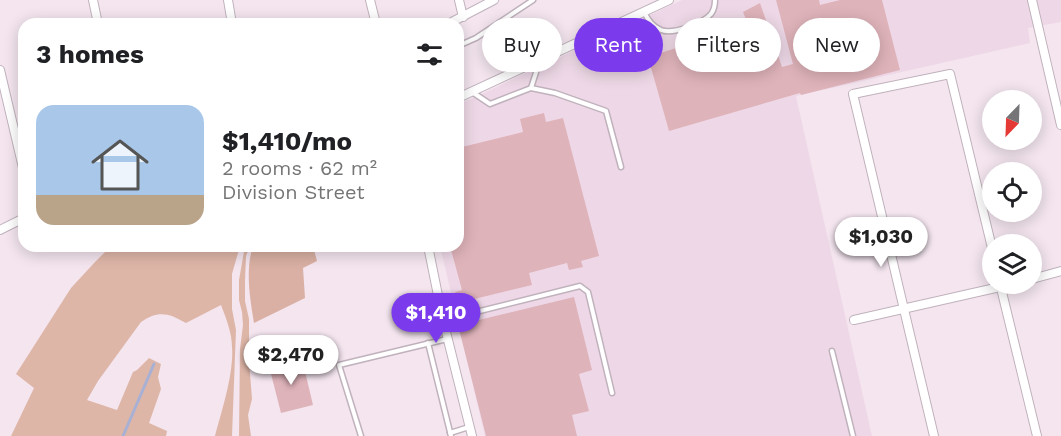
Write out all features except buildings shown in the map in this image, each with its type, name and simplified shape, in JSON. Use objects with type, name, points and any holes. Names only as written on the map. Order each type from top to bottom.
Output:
[{"type":"street","points":[[93,0],[97,18]]},
{"type":"street","points":[[228,0],[231,18]]},
{"type":"street","points":[[370,0],[374,18]]},
{"type":"street","points":[[459,0],[463,16]]},
{"type":"street","points":[[459,18],[494,0]]},
{"type":"street","points":[[562,49],[669,0]]},
{"type":"street","points":[[1032,0],[1061,125]]},
{"type":"street","points":[[0,70],[18,146]]},
{"type":"street","points":[[464,95],[513,72]]},
{"type":"street","points":[[934,436],[853,94],[950,74],[989,234]]},
{"type":"street","points":[[0,230],[18,221]]},
{"type":"street","points":[[429,252],[443,320],[472,436]]},
{"type":"street","points":[[1042,276],[1061,271]]},
{"type":"street","points":[[854,320],[982,290]]},
{"type":"street","points":[[1003,294],[1037,436]]},
{"type":"lane","points":[[464,43],[476,38],[533,0]]},
{"type":"lane","points":[[644,11],[650,22],[664,31],[672,32],[682,30],[707,17],[712,12],[716,0]]},
{"type":"lane","points":[[531,88],[537,72]]},
{"type":"lane","points":[[471,91],[490,104],[531,88],[555,93],[606,111],[621,167]]},
{"type":"lane","points":[[443,320],[580,286],[588,292],[612,393]]},
{"type":"lane","points":[[361,436],[339,365],[448,338]]},
{"type":"lane","points":[[429,343],[450,434],[470,427]]},
{"type":"lane","points":[[832,351],[853,436]]},
{"type":"shaded area","points":[[682,0],[1061,0],[1061,22],[1028,28],[1030,43],[796,96],[872,436],[485,436],[441,252],[464,252],[464,102],[528,72],[562,72],[562,56],[574,51],[574,72],[663,72],[663,18],[644,18]]},
{"type":"shaded area","points":[[105,252],[238,252],[232,274],[232,309],[236,330],[232,436],[215,436],[227,392],[232,357],[231,336],[221,305],[186,323],[164,314],[158,314],[141,322],[87,400],[117,410],[133,372],[149,358],[161,364],[158,377],[161,389],[149,423],[167,431],[166,436],[11,436],[34,388],[16,374],[71,288]]},
{"type":"shaded area","points":[[244,252],[248,252],[245,301],[249,319],[252,399],[248,415],[251,436],[239,436],[240,349],[243,325],[239,280]]},
{"type":"shaded area","points":[[252,252],[315,252],[317,261],[303,268],[305,298],[254,323],[249,274]]},
{"type":"waterway","points":[[123,436],[154,364]]}]
